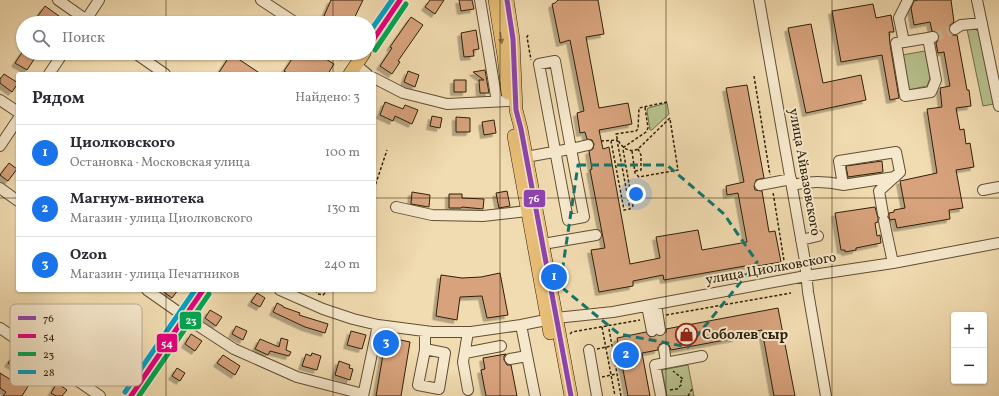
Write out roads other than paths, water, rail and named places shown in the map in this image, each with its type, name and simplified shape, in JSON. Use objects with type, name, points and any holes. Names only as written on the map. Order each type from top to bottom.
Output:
[{"type":"main road","points":[[376,36],[400,0]]},
{"type":"main road","points":[[495,0],[504,56],[508,101],[527,211],[571,396]]},
{"type":"main road","points":[[507,0],[513,39],[516,110],[521,128],[543,244],[562,396]]},
{"type":"main road","points":[[513,0],[516,25],[513,39]]},
{"type":"main road","points":[[353,70],[359,60]]},
{"type":"main road","points":[[142,379],[202,292]]},
{"type":"main road","points":[[130,396],[137,386]]},
{"type":"street","points":[[58,0],[79,16]]},
{"type":"street","points":[[90,16],[99,0]]},
{"type":"street","points":[[261,0],[285,16]]},
{"type":"street","points":[[480,0],[496,96]]},
{"type":"street","name":"улица Айвазовского","points":[[759,0],[805,261],[806,276],[826,396]]},
{"type":"street","points":[[904,42],[899,18],[908,0]]},
{"type":"street","points":[[977,0],[997,87],[999,106]]},
{"type":"street","points":[[956,29],[962,25],[982,23]]},
{"type":"street","points":[[930,38],[936,80],[931,92],[905,96],[896,43],[904,42],[930,38]]},
{"type":"street","points":[[50,72],[58,60]]},
{"type":"street","points":[[145,60],[162,72]]},
{"type":"street","points":[[555,61],[566,119],[584,217],[568,220],[539,64],[555,61]]},
{"type":"street","points":[[376,79],[403,93],[447,104],[508,101]]},
{"type":"street","points":[[0,100],[16,111]]},
{"type":"street","points":[[550,122],[566,119]]},
{"type":"street","points":[[0,146],[16,122]]},
{"type":"street","points":[[526,157],[588,145]]},
{"type":"street","points":[[843,185],[839,161],[896,152],[900,172],[879,191],[893,263]]},
{"type":"street","points":[[760,185],[791,182],[829,182],[843,185],[895,177]]},
{"type":"street","points":[[0,188],[16,200]]},
{"type":"street","points":[[983,190],[999,188]]},
{"type":"street","points":[[396,207],[432,216],[483,216],[527,211]]},
{"type":"street","points":[[543,244],[596,235]]},
{"type":"street","points":[[801,240],[818,236]]},
{"type":"street","name":"улица Циолковского","points":[[285,292],[323,309],[352,319],[378,325],[425,331],[468,332],[649,306],[806,276],[893,263],[999,243]]},
{"type":"street","points":[[150,292],[234,349],[297,377],[363,395],[378,325]]},
{"type":"street","points":[[649,306],[658,316],[653,331]]},
{"type":"street","points":[[649,306],[645,319],[653,331]]},
{"type":"street","points":[[649,306],[653,331]]},
{"type":"street","points":[[521,325],[535,396]]},
{"type":"street","points":[[0,328],[10,335]]},
{"type":"street","points":[[425,331],[425,349]]},
{"type":"street","points":[[468,332],[464,362],[468,390]]},
{"type":"street","points":[[465,353],[501,346]]},
{"type":"street","points":[[664,349],[666,363]]},
{"type":"street","points":[[589,350],[598,396]]},
{"type":"street","points":[[510,359],[527,356]]},
{"type":"street","points":[[660,394],[655,365],[702,356]]},
{"type":"street","points":[[85,386],[100,396]]},
{"type":"tunnel","points":[[933,37],[955,29]]},
{"type":"tunnel","points":[[660,330],[664,349]]},
{"type":"place","name":"Циолковского","points":[[554,277]]},
{"type":"place","name":"Соболев сыр","points":[[687,335]]},
{"type":"place","name":"Ozon","points":[[386,343]]},
{"type":"place","name":"Магнум-винотека","points":[[626,355]]}]
